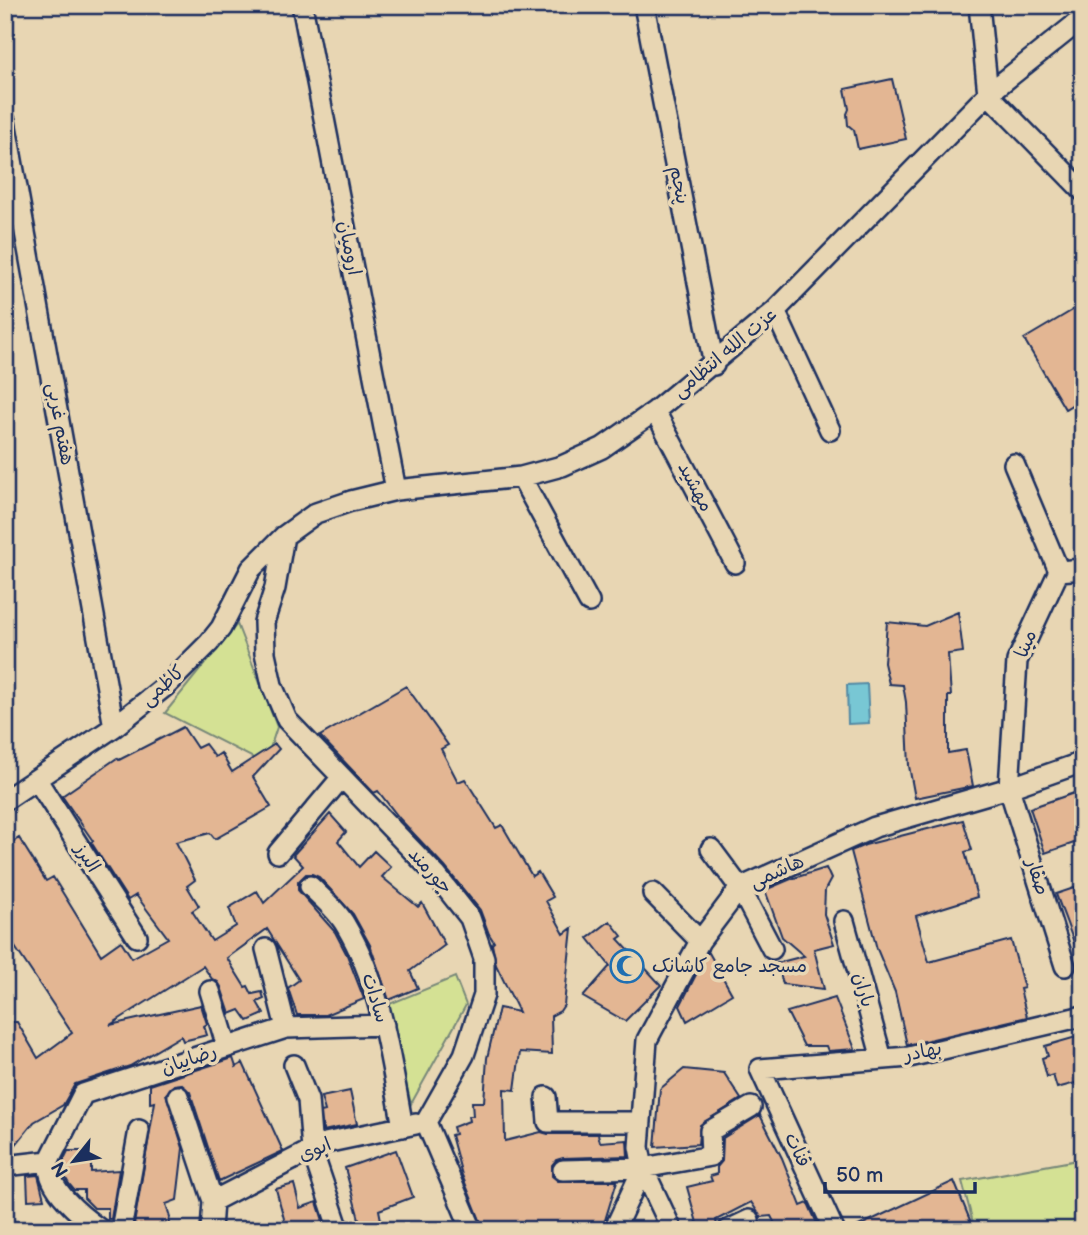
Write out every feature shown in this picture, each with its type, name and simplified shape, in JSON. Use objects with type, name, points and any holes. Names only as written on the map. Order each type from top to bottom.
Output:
[{"type":"street","name":"ارومیان","points":[[302,5],[396,490]]},
{"type":"street","name":"پنجم","points":[[644,5],[713,365]]},
{"type":"street","points":[[979,5],[988,94],[1083,191]]},
{"type":"street","name":"عزت الله انتظامی","points":[[284,536],[316,513],[351,501],[396,490],[521,477],[562,466],[602,448],[655,411],[775,311],[988,94],[1083,18]]},
{"type":"street","name":"هفتم غربی","points":[[5,121],[114,727]]},
{"type":"street","points":[[775,311],[830,430]]},
{"type":"street","name":"مهشید","points":[[655,411],[735,563]]},
{"type":"street","points":[[1014,464],[1059,571],[1083,569]]},
{"type":"street","points":[[521,477],[589,602]]},
{"type":"street","name":"کاظمی","points":[[5,800],[114,727],[168,684],[221,628],[251,569],[284,536]]},
{"type":"street","name":"جورمند","points":[[284,536],[275,588],[264,622],[265,653],[272,685],[287,720],[436,875],[470,918],[484,958],[484,995],[464,1055],[426,1122]]},
{"type":"street","name":"مینا","points":[[1009,788],[1017,661],[1059,571]]},
{"type":"street","name":"هاشمی","points":[[614,1230],[643,1168],[639,1147],[647,1040],[700,941],[740,888],[875,827],[1009,788],[1083,762]]},
{"type":"street","points":[[278,853],[342,777]]},
{"type":"street","name":"البرز","points":[[37,780],[137,937]]},
{"type":"street","name":"صفار","points":[[1009,788],[1065,966]]},
{"type":"street","points":[[711,849],[740,888],[772,949]]},
{"type":"street","name":"سادات","points":[[310,886],[345,924],[370,975],[384,1025],[403,1127]]},
{"type":"street","points":[[653,894],[700,941]]},
{"type":"street","name":"باران","points":[[844,921],[882,1059]]},
{"type":"street","points":[[266,949],[286,1028]]},
{"type":"street","points":[[210,991],[227,1047]]},
{"type":"street","name":"بهادر","points":[[760,1069],[909,1056],[1083,1016]]},
{"type":"street","name":"رضاییان","points":[[43,1162],[83,1094],[286,1028],[384,1025]]},
{"type":"street","points":[[294,1065],[308,1100],[312,1150],[339,1230]]},
{"type":"street","name":"قنات","points":[[760,1069],[834,1230]]},
{"type":"street","points":[[178,1096],[213,1201],[211,1230]]},
{"type":"street","points":[[547,1097],[548,1122],[641,1122]]},
{"type":"street","points":[[563,1170],[643,1168],[711,1156],[710,1131],[751,1107]]},
{"type":"street","points":[[426,1122],[472,1230]]},
{"type":"street","name":"ابوی","points":[[213,1201],[325,1143],[426,1122]]},
{"type":"street","points":[[121,1230],[139,1130]]},
{"type":"street","points":[[5,1166],[43,1162],[57,1190],[100,1230]]},
{"type":"street","points":[[643,1168],[672,1230]]},
{"type":"street","points":[[728,1230],[748,1220]]},
{"type":"green space","points":[[237,624],[277,727],[265,764],[165,713]]},
{"type":"green space","points":[[455,977],[466,1005],[411,1104],[387,1005]]},
{"type":"green space","points":[[1083,1159],[1083,1230],[975,1230],[962,1181]]},
{"type":"water","points":[[867,684],[869,723],[848,724],[847,685]]},
{"type":"building","points":[[892,79],[906,139],[858,149],[854,130],[848,125],[849,109],[845,89]]},
{"type":"building","points":[[1083,304],[1083,398],[1065,409],[1024,339]]},
{"type":"building","points":[[958,612],[963,652],[948,654],[951,696],[948,696],[948,753],[966,750],[973,786],[915,798],[909,766],[903,685],[889,684],[884,663],[887,622],[925,626]]},
{"type":"building","points":[[406,686],[448,745],[441,749],[458,782],[465,779],[496,828],[502,825],[532,876],[538,872],[553,897],[546,901],[564,934],[572,928],[564,1005],[551,1016],[552,1054],[520,1052],[515,1090],[504,1089],[505,1141],[541,1132],[598,1134],[600,1142],[627,1140],[628,1156],[563,1158],[552,1165],[552,1176],[558,1181],[617,1181],[602,1230],[484,1230],[462,1175],[451,1135],[455,1134],[453,1127],[469,1121],[468,1116],[473,1116],[472,1102],[484,1102],[487,1058],[499,1008],[519,1012],[496,965],[492,944],[494,942],[480,910],[378,791],[374,793],[320,736]]},
{"type":"building","points":[[183,727],[197,748],[205,744],[215,757],[221,753],[232,772],[275,744],[279,749],[253,777],[271,807],[215,839],[210,833],[176,842],[195,880],[187,886],[199,906],[192,911],[212,941],[236,926],[229,908],[257,891],[264,903],[303,866],[293,855],[330,814],[346,832],[338,841],[359,867],[374,851],[391,867],[382,877],[418,907],[422,903],[445,945],[410,971],[418,988],[389,1000],[370,945],[353,914],[319,877],[306,874],[298,882],[298,890],[335,932],[364,999],[325,1015],[297,1015],[288,988],[299,980],[267,929],[227,958],[252,994],[262,992],[264,999],[257,1002],[264,1014],[248,1021],[240,1010],[230,1014],[221,987],[203,966],[110,1025],[201,1005],[207,1024],[204,1026],[207,1035],[183,1041],[181,1036],[130,1066],[75,1084],[63,1105],[34,1122],[9,1153],[5,1154],[5,1022],[17,1022],[38,1058],[72,1033],[5,932],[5,847],[19,838],[46,881],[53,877],[101,955],[121,941],[132,958],[168,938],[136,895],[128,900],[62,796],[117,758],[119,760]]},
{"type":"building","points":[[1083,790],[1083,840],[1045,853],[1030,808]]},
{"type":"building","points":[[963,820],[972,850],[965,852],[977,897],[916,916],[929,962],[1011,940],[1024,988],[1020,989],[1027,1017],[907,1045],[895,992],[877,949],[851,851]]},
{"type":"building","points":[[826,868],[831,879],[825,890],[824,914],[834,944],[814,949],[824,989],[783,984],[777,963],[804,956],[782,937],[765,890]]},
{"type":"building","points":[[1083,885],[1083,961],[1081,961],[1056,894]]},
{"type":"building","name":"مسجد جامع کاشانک","points":[[610,921],[622,936],[618,939],[661,985],[625,1021],[583,997],[610,966],[588,938]]},
{"type":"building","points":[[708,951],[732,994],[687,1021],[680,1006]]},
{"type":"building","points":[[835,998],[855,1049],[828,1051],[826,1046],[804,1046],[787,1012]]},
{"type":"building","points":[[1083,1035],[1083,1081],[1057,1088],[1053,1075],[1047,1077],[1042,1058],[1048,1056],[1045,1046]]},
{"type":"building","points":[[233,1058],[236,1067],[243,1063],[283,1151],[219,1181],[190,1092],[181,1084],[174,1085],[166,1094],[183,1148],[177,1200],[166,1204],[170,1217],[167,1230],[133,1230],[155,1102],[150,1103],[150,1085]]},
{"type":"building","points":[[684,1069],[724,1073],[741,1099],[700,1125],[698,1144],[655,1147],[660,1089]]},
{"type":"building","points":[[350,1091],[357,1124],[323,1131],[321,1112],[325,1111],[321,1097]]},
{"type":"building","points":[[760,1115],[782,1158],[801,1206],[808,1203],[820,1230],[789,1230],[787,1224],[777,1228],[771,1216],[761,1217],[751,1202],[716,1220],[717,1226],[699,1230],[687,1187],[712,1181],[710,1176],[717,1174],[717,1167],[722,1161],[723,1138]]},
{"type":"building","points":[[396,1150],[413,1197],[379,1210],[383,1230],[362,1230],[345,1168]]},
{"type":"building","points":[[68,1151],[91,1151],[91,1172],[119,1170],[111,1219],[108,1219],[108,1208],[94,1208],[84,1198],[84,1190],[74,1190],[69,1184],[64,1175],[64,1159]]},
{"type":"building","points":[[38,1175],[44,1199],[28,1200],[27,1176]]},
{"type":"building","points":[[954,1181],[974,1230],[850,1230]]},
{"type":"building","points":[[294,1184],[300,1208],[317,1202],[326,1230],[287,1230],[276,1189]]},
{"type":"place","name":"مسجد جامع کاشانک","points":[[627,966]]}]
